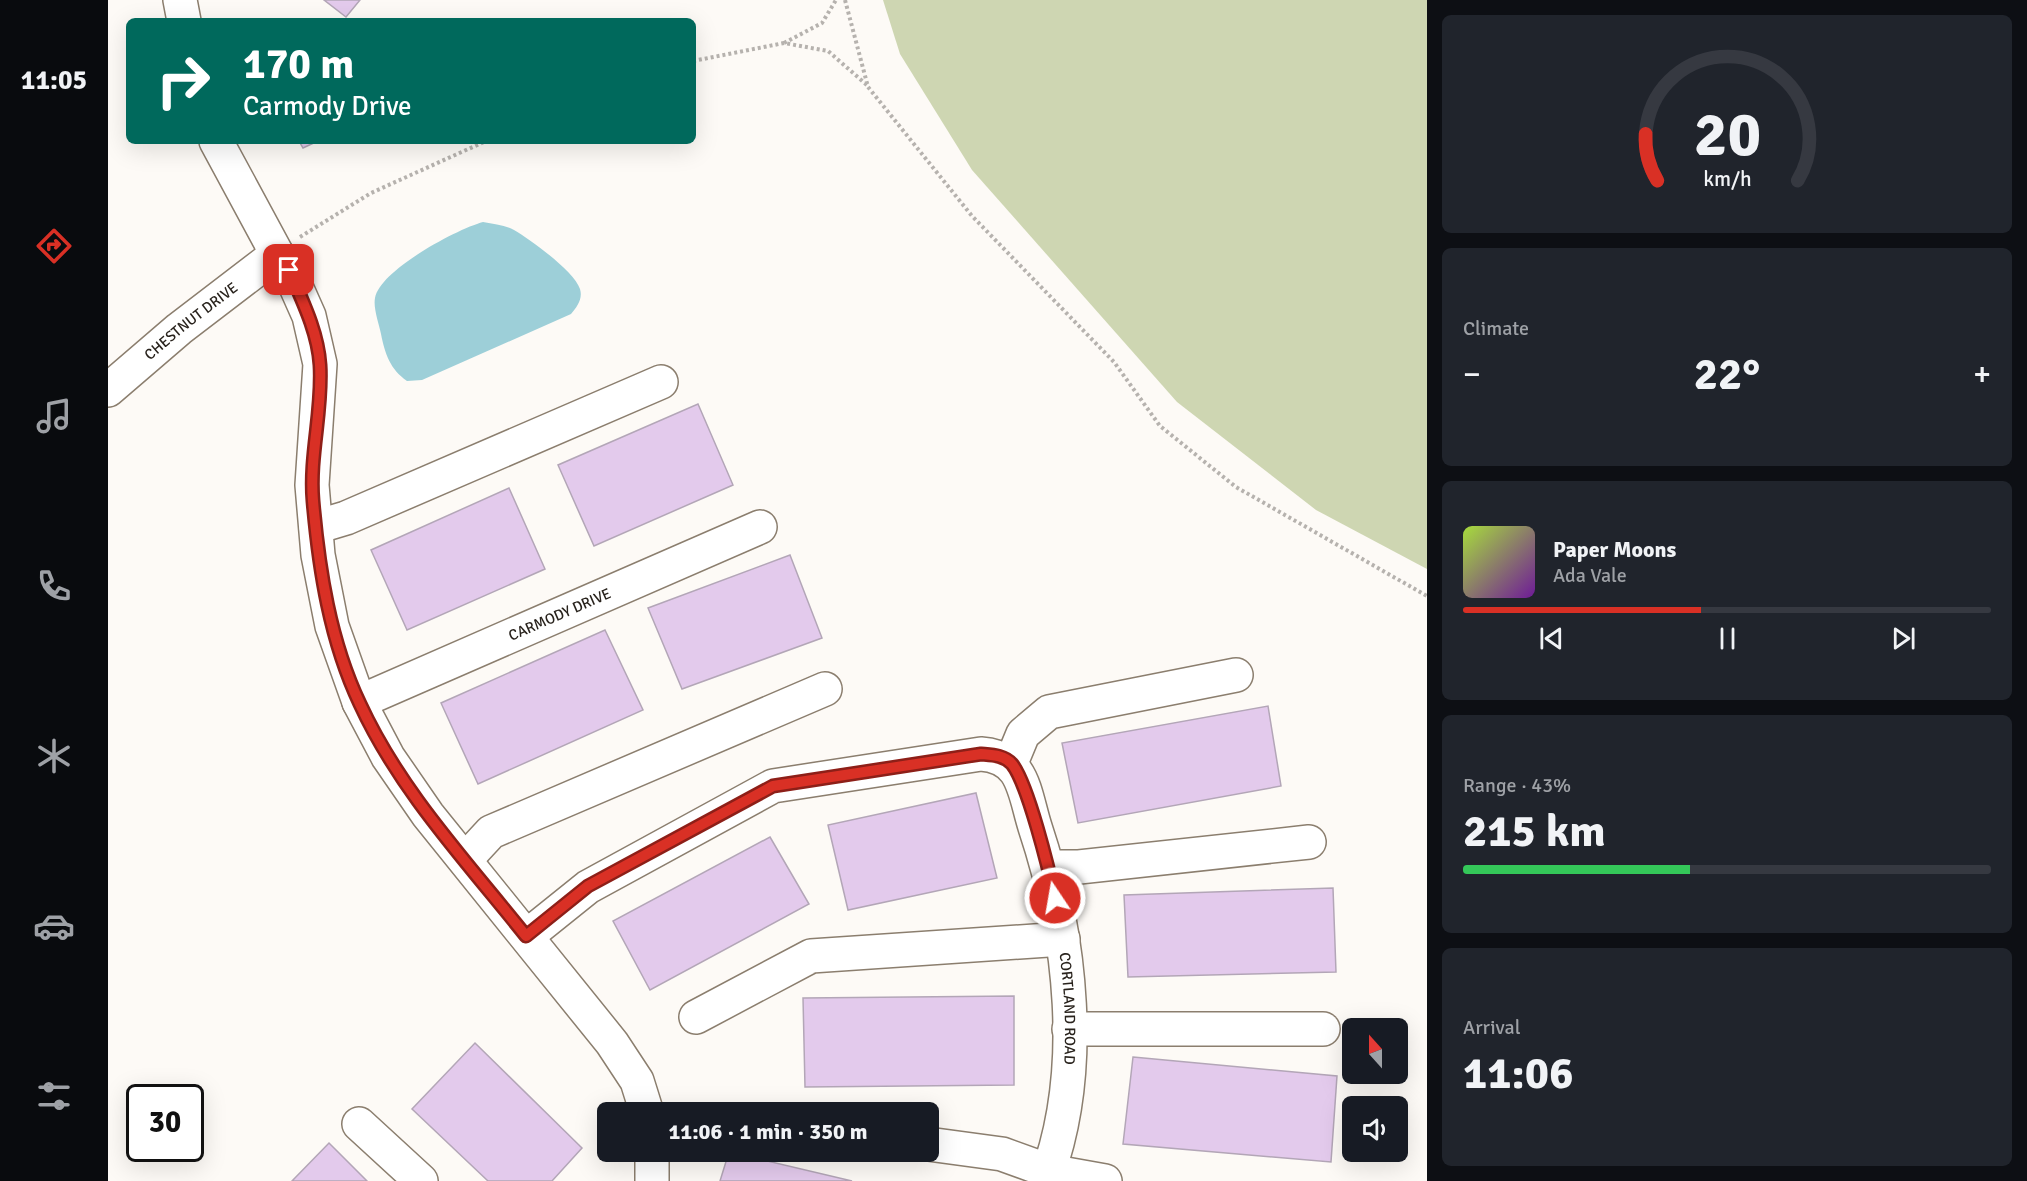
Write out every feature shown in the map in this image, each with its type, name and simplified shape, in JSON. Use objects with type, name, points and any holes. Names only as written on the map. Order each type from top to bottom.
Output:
[{"type":"street","points":[[180,0],[183,18]]},
{"type":"street","points":[[218,144],[277,254],[289,270],[309,316],[320,364],[312,485],[318,555],[332,626],[359,702],[388,757],[428,815],[612,1044],[637,1081],[644,1102]]},
{"type":"street","name":"CHESTNUT DRIVE","points":[[108,390],[179,329],[277,254]]},
{"type":"street","points":[[316,527],[346,518],[661,382]]},
{"type":"street","name":"CARMODY DRIVE","points":[[359,702],[760,527]]},
{"type":"street","points":[[526,936],[588,886],[773,786],[981,754],[998,755],[1011,763],[1023,734],[1049,712],[1236,675]]},
{"type":"street","points":[[465,860],[491,832],[825,689]]},
{"type":"street","name":"CORTLAND ROAD","points":[[1011,763],[1019,777],[1048,867],[1067,962],[1068,1079],[1047,1176]]},
{"type":"street","points":[[1048,867],[1079,867],[1309,842]]},
{"type":"street","points":[[696,1017],[811,956],[1063,939]]},
{"type":"street","points":[[1069,1029],[1323,1029]]},
{"type":"street","points":[[359,1124],[421,1181]]},
{"type":"street","points":[[939,1145],[1002,1154],[1047,1176],[1105,1181]]},
{"type":"street","points":[[652,1162],[652,1181]]},
{"type":"path","points":[[696,60],[784,43],[822,23],[836,0]]},
{"type":"path","points":[[845,0],[868,87]]},
{"type":"path","points":[[784,43],[828,51],[868,87],[972,216],[1114,362],[1160,426],[1236,487],[1427,596]]},
{"type":"path","points":[[277,254],[370,193],[479,144]]},
{"type":"green space","points":[[883,0],[1427,0],[1427,569],[1316,510],[1177,402],[972,170],[900,54]]},
{"type":"water","points":[[483,222],[514,230],[551,257],[576,282],[581,293],[579,303],[571,314],[422,380],[407,381],[392,366],[384,348],[375,306],[375,298],[380,287],[390,275],[421,252],[456,233]]},
{"type":"building","points":[[324,0],[360,0],[346,17]]},
{"type":"building","points":[[698,404],[733,485],[594,546],[558,465]]},
{"type":"building","points":[[509,488],[545,569],[407,630],[371,550]]},
{"type":"building","points":[[790,555],[822,638],[682,689],[648,608]]},
{"type":"building","points":[[605,630],[643,710],[478,784],[441,703]]},
{"type":"building","points":[[1268,706],[1281,786],[1078,823],[1062,743]]},
{"type":"building","points":[[976,793],[997,878],[848,910],[828,825]]},
{"type":"building","points":[[770,837],[809,904],[650,990],[613,921]]},
{"type":"building","points":[[1333,888],[1336,972],[1128,977],[1124,895]]},
{"type":"building","points":[[1014,996],[1014,1085],[805,1087],[803,998]]},
{"type":"building","points":[[475,1043],[582,1148],[552,1181],[488,1181],[412,1109]]},
{"type":"building","points":[[1133,1057],[1337,1076],[1331,1162],[1123,1144]]},
{"type":"building","points":[[329,1143],[367,1181],[292,1181]]},
{"type":"building","points":[[726,1162],[771,1162],[852,1181],[720,1181]]},
{"type":"route","points":[[289,270],[309,316],[320,364],[312,485],[318,555],[332,626],[359,702],[388,757],[428,815],[526,936],[588,886],[773,786],[981,754],[998,755],[1011,763],[1019,777],[1048,867],[1055,898]]}]
